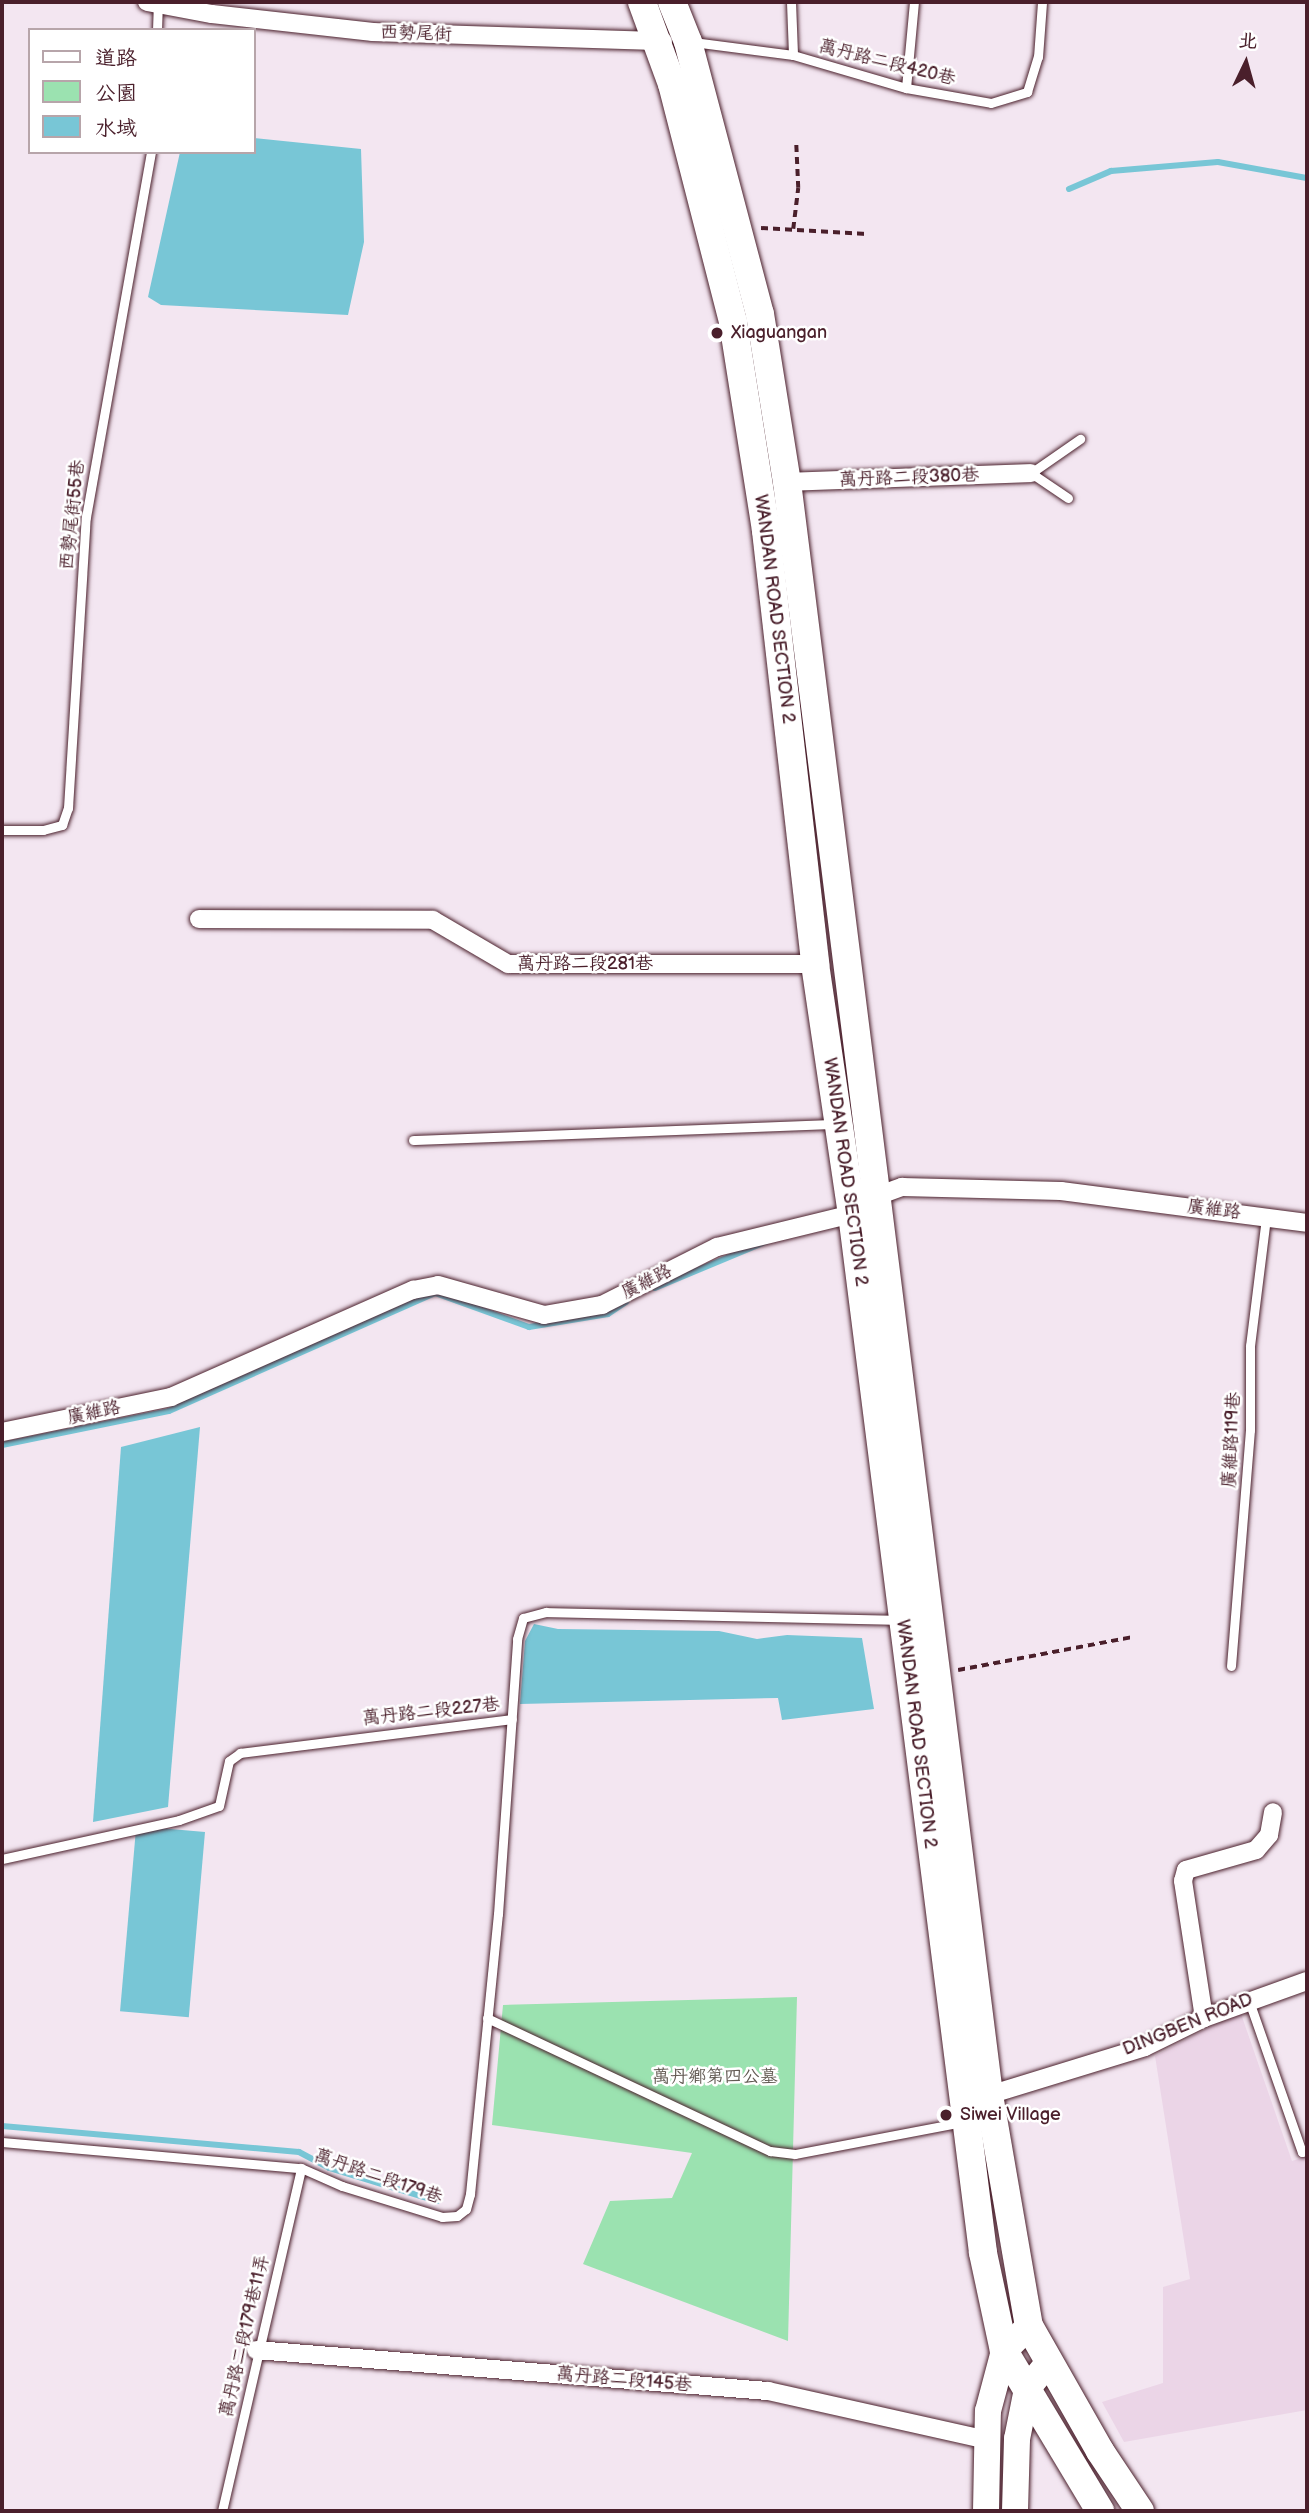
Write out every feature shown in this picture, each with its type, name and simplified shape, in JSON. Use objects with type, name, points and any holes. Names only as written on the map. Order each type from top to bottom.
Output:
[{"type":"main road","name":"WANDAN ROAD SECTION 2","points":[[642,2],[658,41],[773,484],[852,1124],[852,1214],[964,2122],[983,2253],[1004,2351],[1100,2511]]},
{"type":"main road","name":"WANDAN ROAD SECTION 2","points":[[672,2],[688,41],[760,314],[815,964],[852,1124],[877,1196],[989,2095],[1029,2326],[1140,2511]]},
{"type":"main road","points":[[1004,2351],[1029,2326]]},
{"type":"main road","name":"WANDAN ROAD SECTION 2","points":[[986,2511],[988,2412],[1004,2351]]},
{"type":"main road","points":[[1015,2511],[1017,2439],[1027,2389],[1049,2362]]},
{"type":"street","name":"西勢尾街","points":[[152,3],[373,32],[688,41]]},
{"type":"street","name":"萬丹路二段380巷","points":[[773,484],[1031,473]]},
{"type":"street","name":"萬丹路二段281巷","points":[[199,919],[433,920],[508,964],[815,964]]},
{"type":"street","name":"廣維路","points":[[2,1432],[171,1397],[413,1290],[438,1285],[544,1315],[602,1305],[717,1247],[852,1214],[877,1196],[902,1187],[1061,1191],[1307,1223]]},
{"type":"street","points":[[1204,2018],[1182,1881],[1186,1870],[1256,1850],[1269,1835],[1273,1812]]},
{"type":"street","name":"DINGBEN ROAD","points":[[989,2095],[1145,2047],[1204,2018],[1307,1980]]},
{"type":"street","name":"萬丹路二段145巷","points":[[256,2350],[768,2391],[988,2440]]},
{"type":"lane","points":[[791,2],[793,55]]},
{"type":"lane","points":[[906,88],[914,2]]},
{"type":"lane","name":"萬丹路二段420巷","points":[[688,41],[793,55],[906,88],[991,103],[1027,92],[1038,57],[1042,2]]},
{"type":"lane","points":[[152,3],[157,28]]},
{"type":"lane","name":"西勢尾街55巷","points":[[2,830],[43,830],[62,825],[68,808],[86,517],[151,154]]},
{"type":"lane","points":[[1068,498],[1031,473],[1080,439]]},
{"type":"lane","points":[[413,1140],[852,1124]]},
{"type":"lane","name":"廣維路119巷","points":[[1231,1666],[1250,1430],[1251,1346],[1266,1217]]},
{"type":"lane","name":"萬丹路二段227巷","points":[[2,1859],[179,1820],[219,1806],[229,1761],[240,1753],[512,1719],[523,1618],[546,1612],[902,1620]]},
{"type":"lane","name":"萬丹路二段179巷","points":[[2,2141],[301,2168],[342,2186],[442,2217],[457,2216],[466,2209],[488,2018],[512,1719]]},
{"type":"lane","points":[[1249,2001],[1302,2152],[1307,2150]]},
{"type":"lane","points":[[488,2018],[770,2151],[795,2154],[964,2122]]},
{"type":"lane","name":"萬丹路二段179巷11弄","points":[[222,2511],[256,2350],[301,2168]]},
{"type":"path","points":[[793,229],[798,188],[796,144]]},
{"type":"path","points":[[737,226],[867,234]]},
{"type":"path","points":[[937,1674],[1053,1649],[1132,1637]]},
{"type":"shaded area","points":[[1240,2011],[1292,2161],[1307,2156],[1307,2410],[1124,2442],[1102,2402],[1163,2383],[1163,2287],[1190,2279],[1155,2056]]},
{"type":"green space","name":"萬丹鄉第四公墓","points":[[797,1997],[788,2341],[583,2264],[610,2201],[672,2198],[692,2153],[492,2125],[503,2005]]},
{"type":"water","points":[[256,138],[361,149],[364,242],[348,315],[161,305],[148,297],[180,154],[256,154]]},
{"type":"water","points":[[200,1427],[168,1807],[93,1822],[121,1447]]},
{"type":"water","points":[[534,1624],[558,1629],[719,1631],[757,1639],[787,1635],[862,1638],[874,1709],[782,1720],[778,1698],[520,1704],[525,1641]]},
{"type":"water","points":[[136,1826],[205,1832],[189,2017],[120,2011]]},
{"type":"waterway","points":[[1069,189],[1111,171],[1218,162],[1307,178]]},
{"type":"waterway","points":[[655,1288],[770,1240]]},
{"type":"waterway","points":[[2,1445],[169,1411],[435,1293],[529,1327],[608,1314],[626,1302]]},
{"type":"waterway","points":[[2,2126],[299,2152],[329,2168],[437,2201]]},
{"type":"place","name":"Xiaguangan","points":[[717,333]]},
{"type":"place","name":"Siwei Village","points":[[946,2115]]}]
